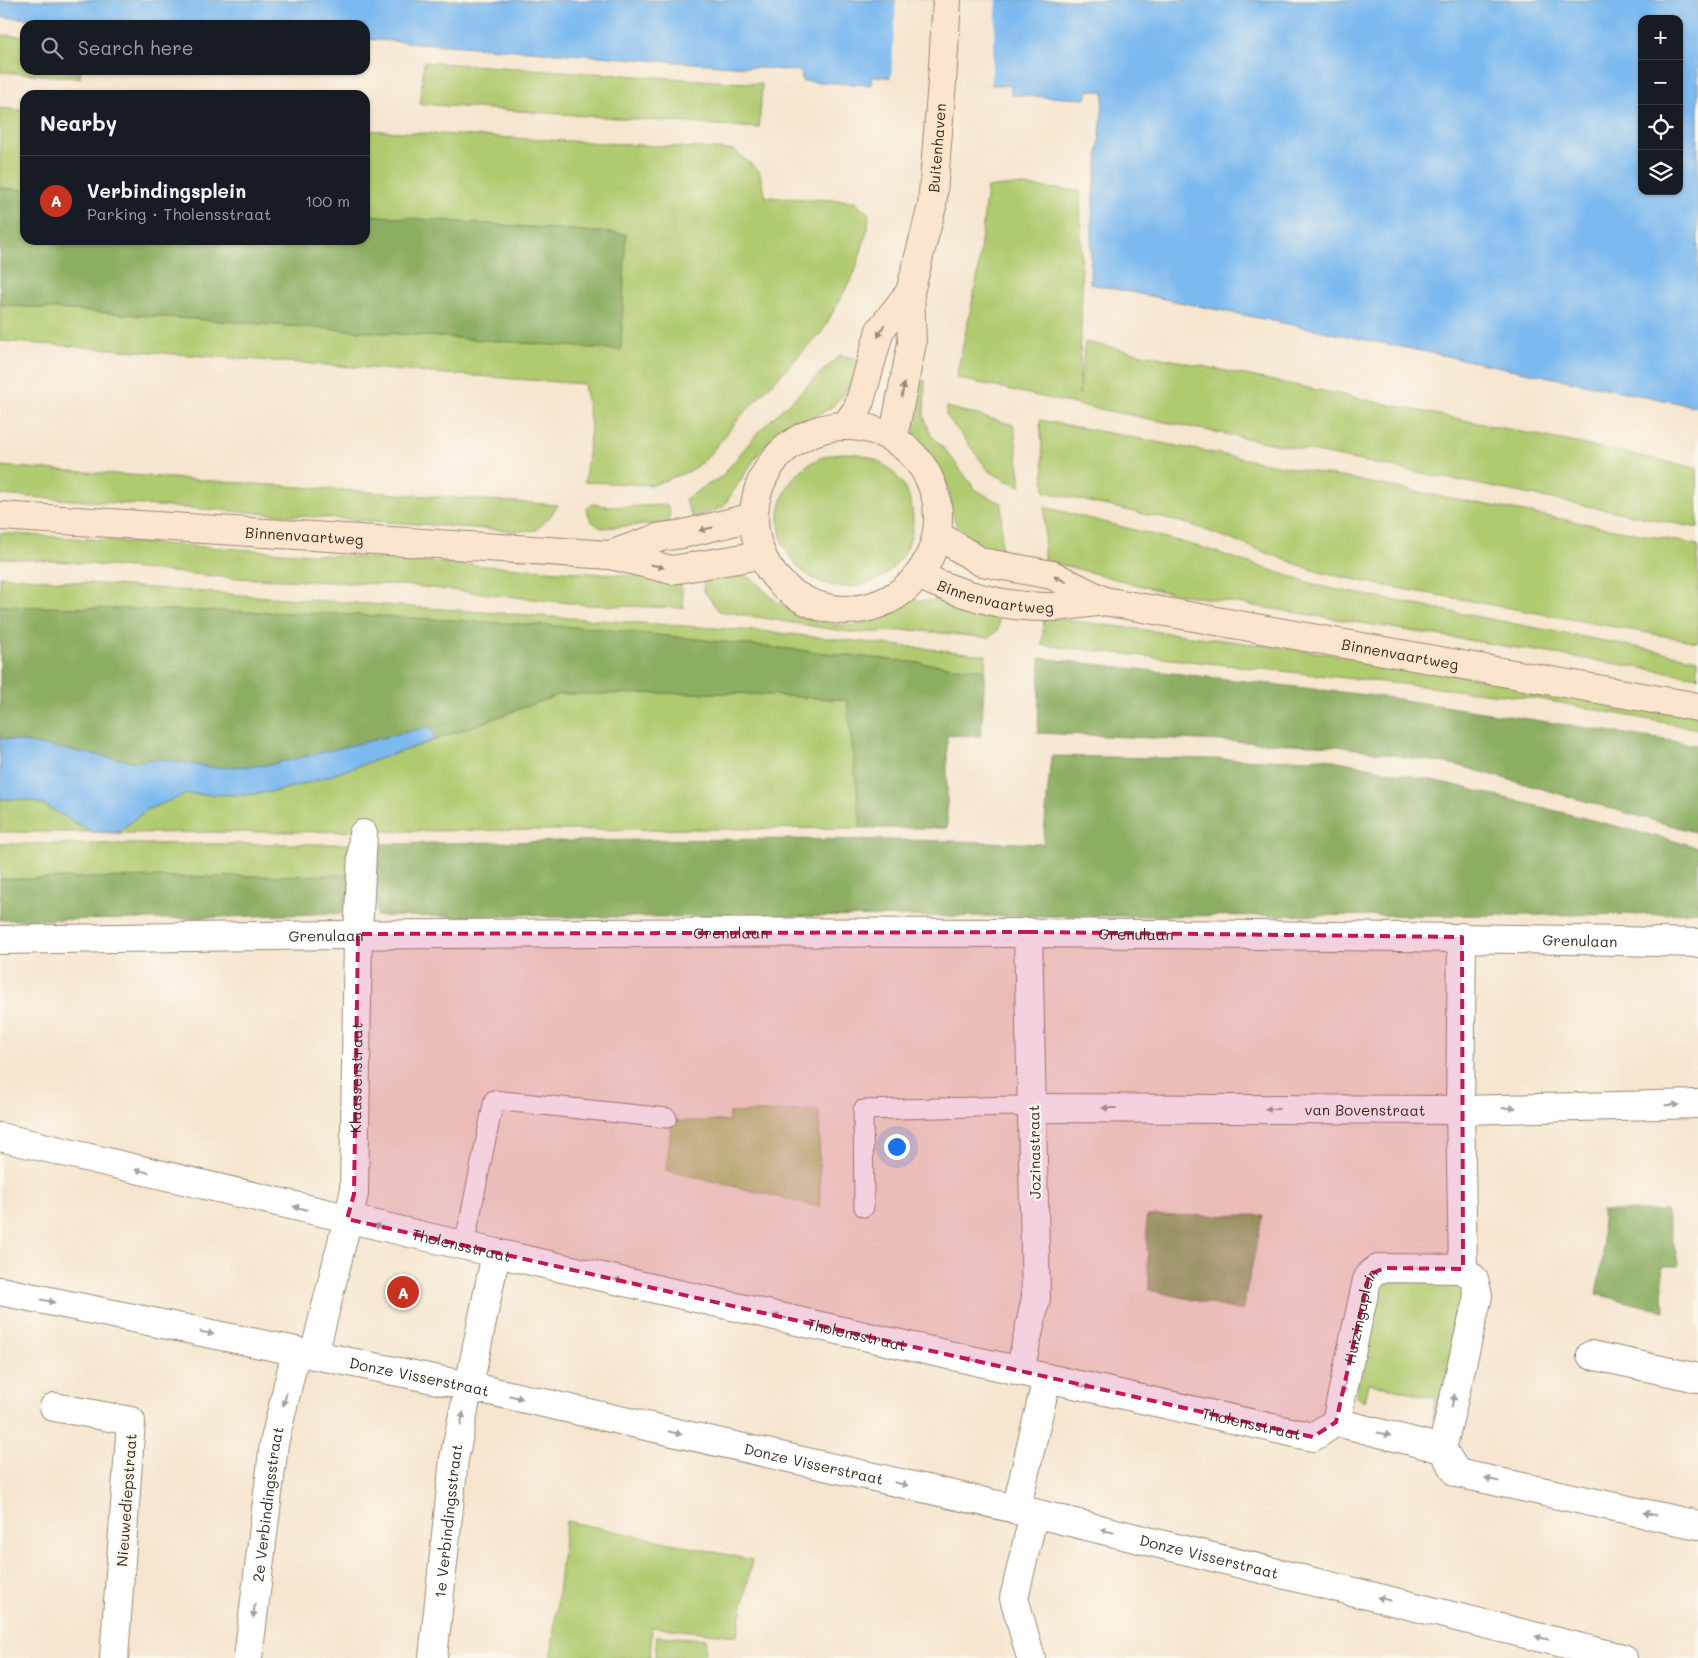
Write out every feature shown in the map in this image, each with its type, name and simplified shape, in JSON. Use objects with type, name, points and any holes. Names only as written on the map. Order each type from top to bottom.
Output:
[{"type":"main road","name":"Buitenhaven","points":[[893,438],[912,343],[910,292],[932,206],[947,0]]},
{"type":"main road","name":"Buitenhaven","points":[[846,425],[858,408],[880,330],[910,292]]},
{"type":"main road","points":[[846,425],[871,428],[893,438],[912,452],[925,469],[935,490],[939,512],[938,535],[931,556],[919,576],[902,592],[881,604],[858,610],[834,610],[811,604],[790,592],[774,575],[761,555],[753,517],[756,497],[763,477],[774,460],[789,445],[806,434],[826,427],[846,425]]},
{"type":"main road","name":"Binnenvaartweg","points":[[0,516],[610,554],[672,570],[761,555]]},
{"type":"main road","name":"Binnenvaartweg","points":[[610,554],[661,537],[682,534],[753,517]]},
{"type":"main road","name":"Binnenvaartweg","points":[[938,535],[981,562],[1052,575],[1104,601],[1698,707]]},
{"type":"main road","name":"Binnenvaartweg","points":[[919,576],[982,600],[1008,604],[1050,607],[1104,601]]},
{"type":"street","name":"Klaassenstraat","points":[[305,1353],[354,1194],[358,934],[363,834]]},
{"type":"street","name":"Grenulaan","points":[[0,940],[358,934],[1028,932],[1462,937],[1698,943]]},
{"type":"street","name":"Jozinastraat","points":[[1020,1371],[1036,1298],[1028,932]]},
{"type":"street","points":[[1442,1449],[1478,1296],[1474,1279],[1463,1269],[1460,1110],[1462,937]]},
{"type":"street","name":"van Bovenstraat","points":[[1033,1108],[1460,1110],[1698,1104]]},
{"type":"street","name":"Tholensstraat","points":[[0,1137],[464,1246],[1313,1437],[1336,1422]]},
{"type":"street","name":"1e Verbindingsstraat","points":[[433,1658],[454,1458],[496,1253]]},
{"type":"street","name":"Huizingaplein","points":[[1336,1422],[1369,1275],[1373,1271],[1384,1268],[1463,1269]]},
{"type":"street","name":"Donze Visserstraat","points":[[0,1291],[468,1386],[1026,1511],[1623,1658]]},
{"type":"street","name":"2e Verbindingsstraat","points":[[248,1658],[274,1444],[305,1353]]},
{"type":"street","points":[[1591,1355],[1698,1378]]},
{"type":"street","points":[[1031,1658],[1014,1598],[1047,1378]]},
{"type":"street","name":"Nieuwediepstraat","points":[[54,1408],[131,1421],[114,1658]]},
{"type":"street","points":[[1336,1422],[1442,1449],[1457,1472],[1698,1525]]},
{"type":"lane","points":[[464,1246],[494,1100],[667,1118]]},
{"type":"lane","points":[[864,1207],[863,1110],[1012,1106],[1033,1108]]},
{"type":"highlighted area","points":[[1028,932],[1462,937],[1463,1269],[1384,1268],[1369,1275],[1336,1422],[1313,1437],[347,1219],[354,1194],[358,934]]},
{"type":"green space","points":[[0,35],[20,36],[20,74],[0,72]]},
{"type":"green space","points":[[424,62],[762,84],[759,128],[420,104]]},
{"type":"green space","points":[[40,75],[80,75],[80,78]]},
{"type":"green space","points":[[0,108],[20,110],[20,190],[0,188]]},
{"type":"green space","points":[[370,130],[734,150],[759,171],[766,197],[856,201],[869,214],[868,228],[855,272],[822,332],[741,416],[706,459],[690,471],[653,485],[585,482],[591,426],[584,384],[0,341],[0,305],[621,350],[625,234],[370,215]]},
{"type":"green space","points":[[1013,185],[1080,191],[1082,292],[1079,395],[1085,342],[1697,468],[1698,528],[1079,405],[956,378],[977,279],[987,188]]},
{"type":"green space","points":[[0,188],[20,190],[20,245],[370,245],[370,215],[626,234],[621,350],[0,305]]},
{"type":"green space","points":[[840,355],[860,360],[850,387],[833,406],[811,419],[783,429],[762,448],[723,507],[693,519],[685,499],[722,476],[759,431]]},
{"type":"green space","points":[[913,377],[925,381],[924,417],[931,435],[948,453],[975,489],[1002,503],[1001,557],[980,550],[957,527],[952,513],[949,488],[934,460],[918,442],[910,422],[908,401]]},
{"type":"green space","points":[[947,407],[1014,425],[1021,486],[989,471],[946,415]]},
{"type":"green space","points":[[1040,420],[1698,545],[1698,642],[1318,572],[1189,524],[1045,492]]},
{"type":"green space","points":[[846,453],[872,458],[894,472],[908,494],[913,520],[908,546],[894,568],[872,582],[846,587],[820,582],[798,568],[784,546],[779,520],[784,494],[798,472],[820,458]]},
{"type":"green space","points":[[0,466],[558,505],[548,519],[536,530],[517,531],[0,495]]},
{"type":"green space","points":[[593,504],[612,507],[667,505],[670,511],[668,523],[601,528],[591,521],[586,508]]},
{"type":"green space","points":[[1045,507],[1197,546],[1323,587],[1698,659],[1698,677],[1161,591],[1044,560]]},
{"type":"green space","points":[[0,533],[680,579],[684,608],[588,605],[405,585],[233,578],[68,562],[0,558]]},
{"type":"green space","points":[[724,573],[751,578],[776,601],[799,616],[834,625],[858,625],[882,617],[912,600],[938,601],[999,611],[998,630],[989,638],[913,630],[855,633],[719,611],[704,591],[703,574]]},
{"type":"green space","points":[[0,576],[770,632],[986,655],[985,670],[592,628],[339,614],[0,606]]},
{"type":"green space","points":[[0,606],[339,614],[592,628],[985,670],[981,736],[947,735],[947,828],[861,828],[847,700],[736,693],[561,694],[432,741],[434,736],[428,727],[269,765],[215,768],[159,759],[136,762],[0,738]]},
{"type":"green space","points":[[1044,617],[1346,656],[1698,716],[1698,729],[1539,699],[1042,645]]},
{"type":"green space","points":[[1040,658],[1384,697],[1698,745],[1698,833],[1457,765],[1337,746],[1038,733]]},
{"type":"green space","points":[[736,693],[848,700],[861,828],[117,833],[146,810],[187,794],[243,795],[277,791],[311,782],[432,741],[561,694]]},
{"type":"green space","points":[[1051,756],[1270,760],[1324,758],[1450,784],[1698,847],[1698,911],[1667,914],[1545,915],[549,917],[529,914],[490,917],[377,916],[376,844],[793,839],[1043,844]]},
{"type":"green space","points":[[0,799],[28,800],[44,805],[92,832],[0,832]]},
{"type":"green space","points":[[0,844],[357,844],[357,875],[0,879]]},
{"type":"green space","points":[[357,875],[342,913],[163,919],[0,920],[0,879]]},
{"type":"green space","points":[[819,1110],[820,1207],[666,1170],[672,1121],[729,1121],[729,1113]]},
{"type":"green space","points":[[1602,1211],[1666,1211],[1679,1266],[1662,1266],[1664,1311],[1596,1294],[1603,1257]]},
{"type":"green space","points":[[1263,1215],[1242,1311],[1149,1290],[1146,1216]]},
{"type":"green space","points":[[1452,1281],[1465,1288],[1469,1300],[1440,1415],[1432,1418],[1436,1398],[1368,1383],[1364,1402],[1356,1396],[1375,1286],[1385,1282]]},
{"type":"green space","points":[[566,1521],[752,1560],[737,1636],[652,1627],[650,1658],[551,1658]]},
{"type":"green space","points":[[657,1636],[706,1639],[705,1658],[655,1658]]},
{"type":"water","points":[[0,0],[1698,0],[1698,407],[1090,284],[1092,218],[1104,92],[1088,90],[1086,99],[1011,95],[1011,86],[872,76],[871,85],[802,81],[801,71],[370,39],[370,20],[50,20],[0,17]]},
{"type":"water","points":[[428,727],[431,728],[435,736],[432,741],[311,782],[277,791],[243,795],[187,794],[146,810],[117,833],[92,832],[44,805],[28,800],[0,799],[0,738],[136,762],[159,759],[215,768],[269,765]]},
{"type":"pier","points":[[896,0],[997,0],[991,85],[891,79]]},
{"type":"place","name":"Verbindingsplein","points":[[403,1292]]}]
